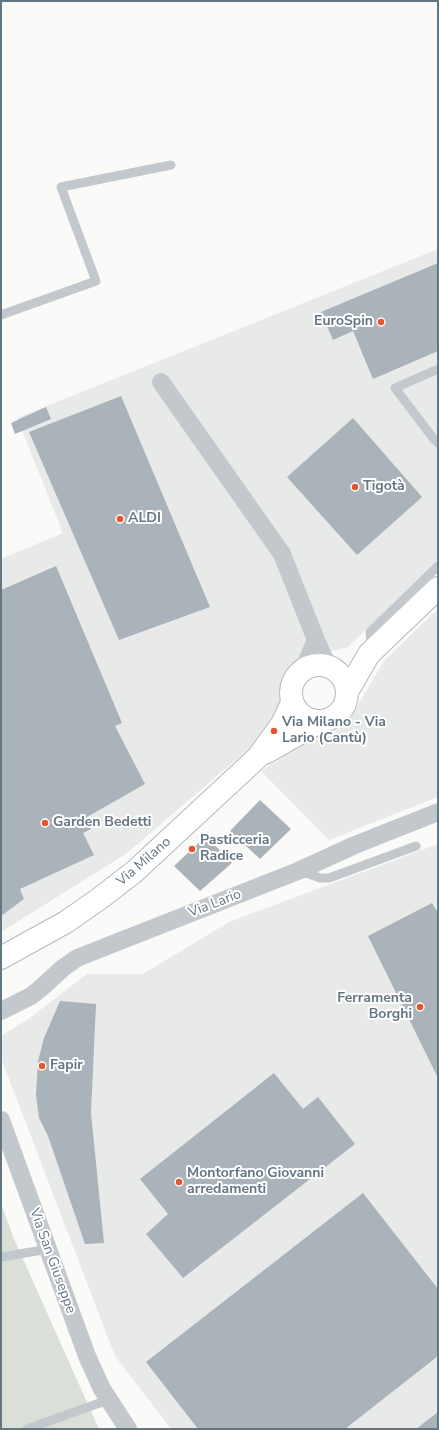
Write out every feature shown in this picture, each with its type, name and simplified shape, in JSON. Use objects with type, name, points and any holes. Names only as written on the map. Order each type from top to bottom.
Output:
[{"type":"main road","points":[[347,692],[371,652],[438,588]]},
{"type":"main road","points":[[330,667],[371,652]]},
{"type":"main road","points":[[320,664],[330,667],[340,674],[345,682],[347,692],[343,708],[330,719],[321,721],[304,717],[297,711],[292,703],[290,693],[296,675],[304,668],[312,665],[320,664]]},
{"type":"main road","name":"Via Milano","points":[[1,970],[9,954],[66,922],[134,872],[258,757],[282,724],[292,703]]},
{"type":"main road","name":"Via Milano","points":[[258,757],[321,721]]},
{"type":"street","points":[[161,382],[282,554],[316,640],[330,667]]},
{"type":"street","points":[[304,668],[316,640]]},
{"type":"street","name":"Via Lario","points":[[1,1011],[31,996],[63,968],[77,958],[298,871],[355,845],[438,812]]},
{"type":"street","name":"Via San Giuseppe","points":[[1,1120],[87,1356],[108,1400],[128,1429]]},
{"type":"lane","points":[[1,315],[96,281],[61,187],[171,165]]},
{"type":"lane","points":[[438,369],[395,388],[438,443]]},
{"type":"lane","points":[[371,652],[370,632],[438,566]]},
{"type":"lane","points":[[298,871],[320,878],[328,878],[416,846]]},
{"type":"lane","points":[[1,1257],[48,1249]]},
{"type":"lane","points":[[27,1429],[108,1400]]},
{"type":"shaded area","points":[[438,249],[438,560],[348,647],[332,651],[325,639],[302,656],[287,670],[279,690],[281,709],[260,739],[126,854],[1,932],[1,559],[63,533],[17,418]]},
{"type":"shaded area","points":[[438,609],[438,797],[329,840],[261,771],[319,734],[329,735],[346,725],[384,661]]},
{"type":"shaded area","points":[[438,844],[438,1429],[171,1429],[115,1356],[1,1058],[1,1036],[27,1020],[87,974],[143,974],[229,922]]},
{"type":"shaded area","points":[[1,1203],[14,1239],[99,1429],[1,1429]]},
{"type":"building","name":"EuroSpin","points":[[438,263],[438,351],[373,379],[353,331],[333,340],[321,312]]},
{"type":"building","name":"ALDI","points":[[121,396],[210,607],[119,640],[29,432]]},
{"type":"building","points":[[46,407],[51,419],[15,434],[11,423]]},
{"type":"building","name":"Tigotà","points":[[353,418],[422,497],[357,555],[287,477]]},
{"type":"building","points":[[56,566],[122,723],[115,726],[145,784],[87,817],[91,829],[83,833],[94,855],[20,889],[24,899],[1,916],[1,590]]},
{"type":"building","points":[[260,800],[291,829],[260,859],[230,831]]},
{"type":"building","points":[[206,836],[232,863],[200,891],[174,866]]},
{"type":"building","name":"Ferramenta Borghi","points":[[432,903],[438,913],[438,1078],[368,936]]},
{"type":"building","points":[[60,1001],[96,1004],[91,1113],[104,1243],[85,1244],[48,1136],[39,1118],[36,1095],[38,1061],[44,1038]]},
{"type":"building","points":[[274,1073],[303,1109],[318,1097],[355,1144],[183,1278],[146,1234],[168,1214],[140,1179]]},
{"type":"building","points":[[363,1193],[438,1289],[438,1356],[345,1429],[198,1429],[146,1362]]},
{"type":"building","points":[[438,1412],[438,1429],[416,1429]]},
{"type":"place","name":"EuroSpin","points":[[381,322]]},
{"type":"place","name":"Tigotà","points":[[355,487]]},
{"type":"place","name":"ALDI","points":[[120,519]]},
{"type":"place","name":"Via Milano - Via Lario (Cantù)","points":[[274,731]]},
{"type":"place","name":"Garden Bedetti","points":[[45,823]]},
{"type":"place","name":"Pasticceria Radice","points":[[192,849]]},
{"type":"place","name":"Ferramenta Borghi","points":[[420,1007]]},
{"type":"place","name":"Fapir","points":[[42,1066]]},
{"type":"place","name":"Montorfano Giovanni arredamenti","points":[[179,1182]]}]
